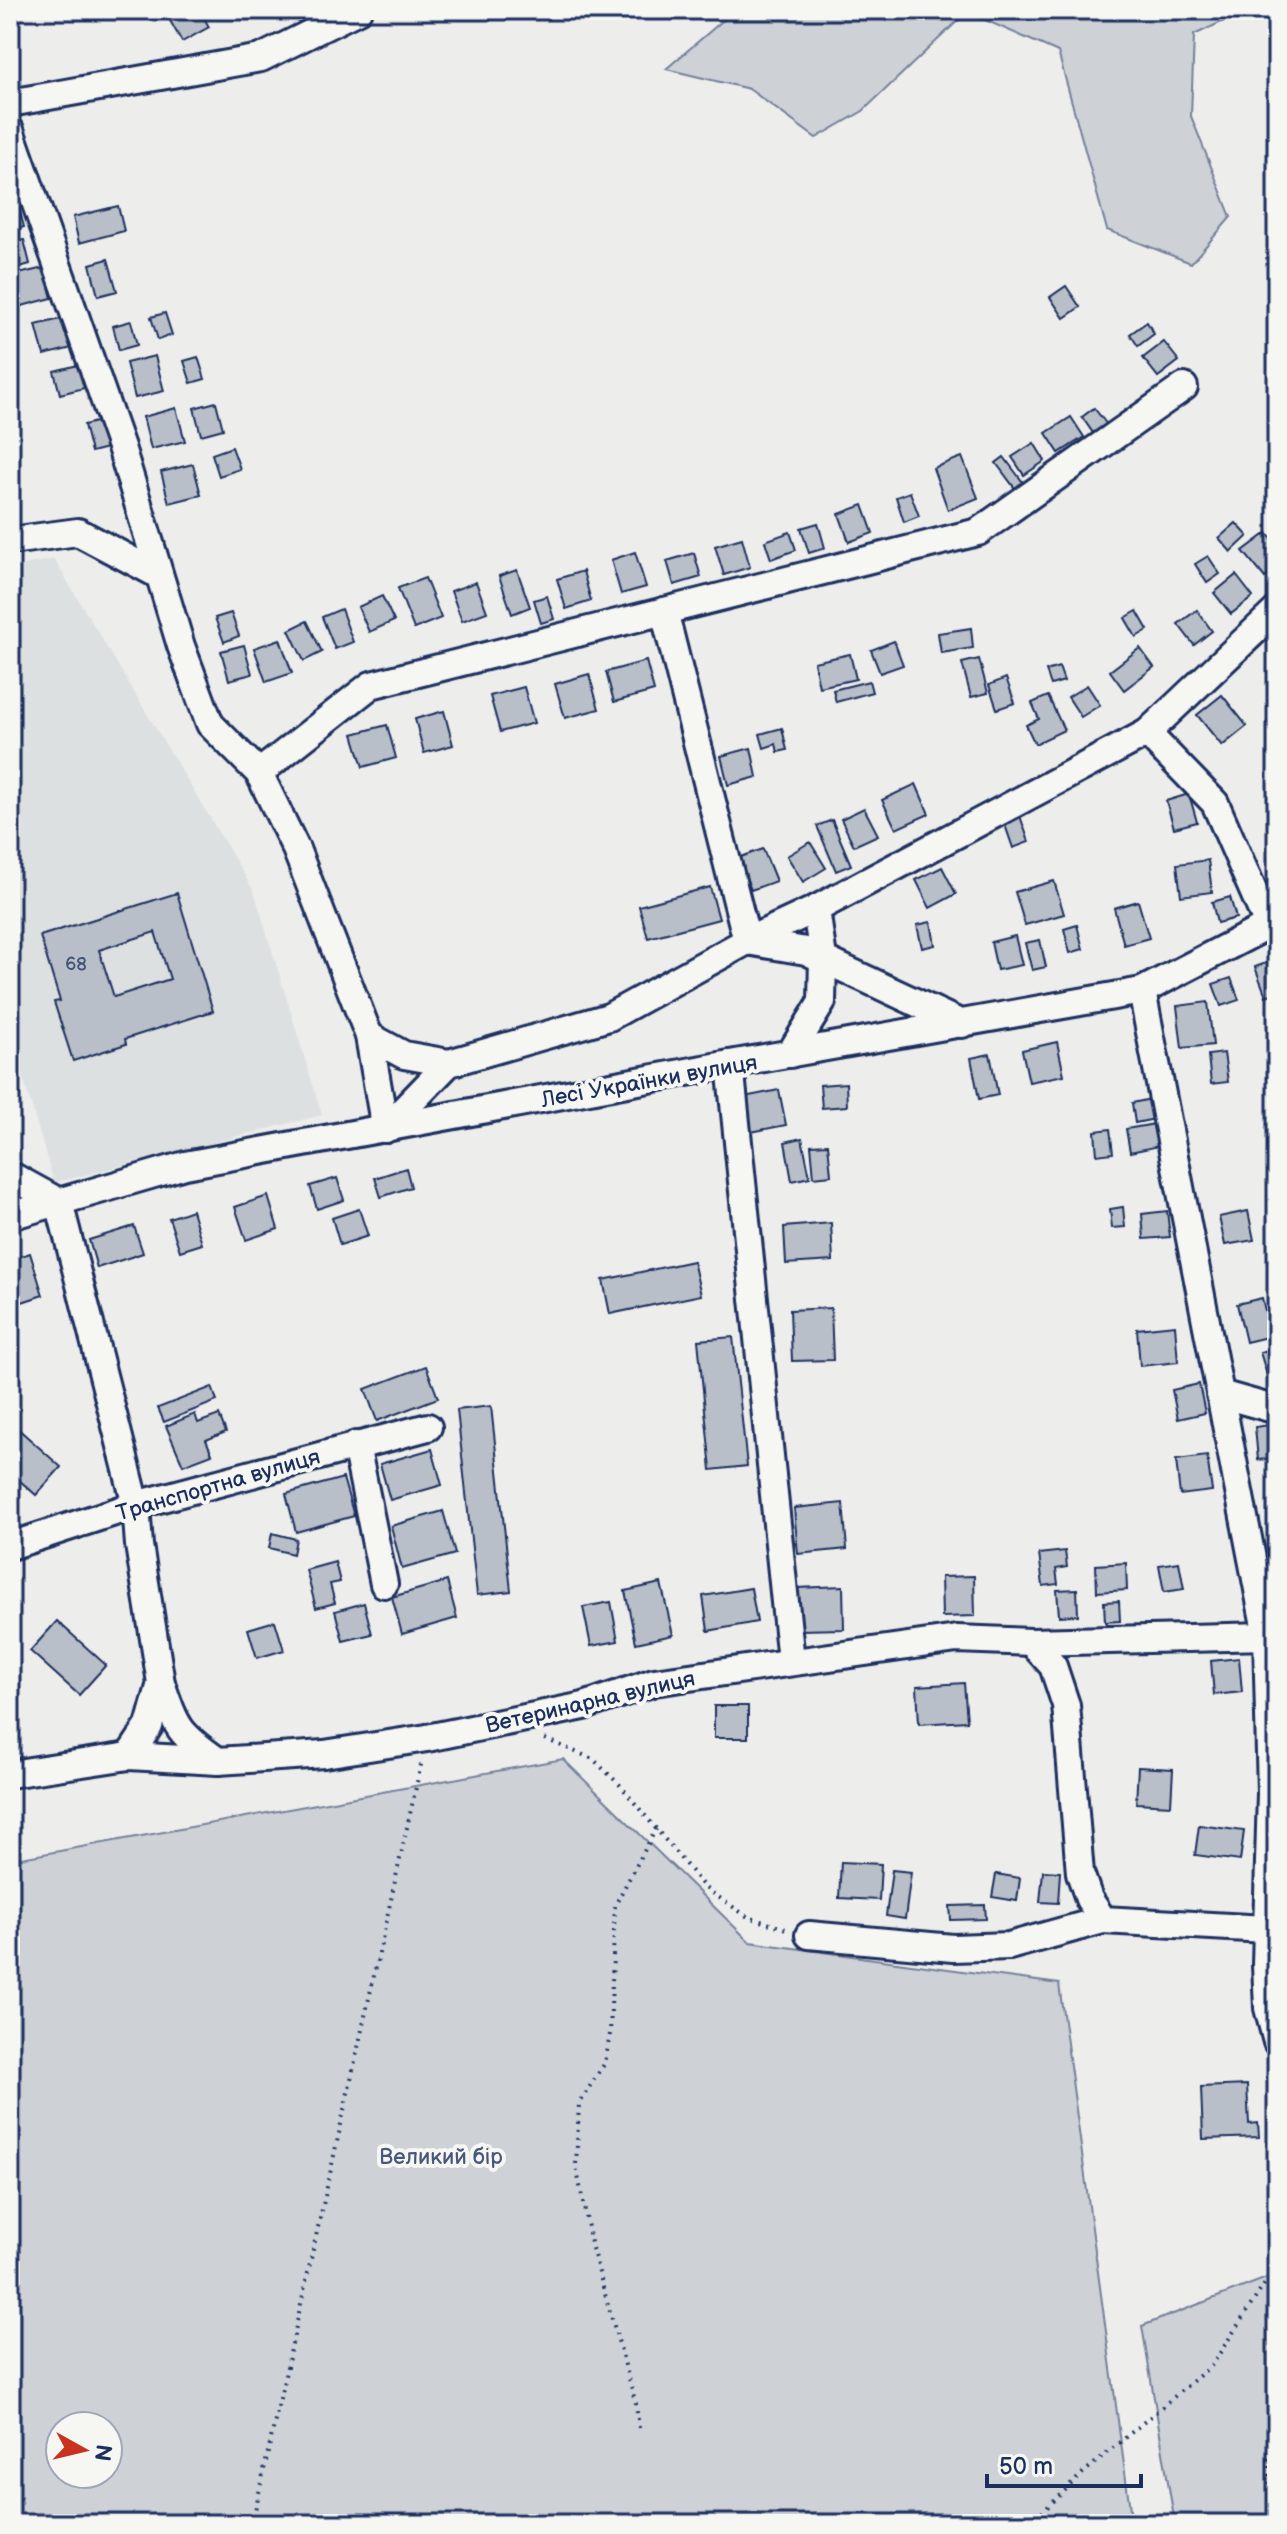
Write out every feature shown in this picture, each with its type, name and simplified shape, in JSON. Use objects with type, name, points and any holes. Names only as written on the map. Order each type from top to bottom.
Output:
[{"type":"street","points":[[10,103],[261,58],[358,10]]},
{"type":"street","points":[[10,130],[121,447],[181,646],[210,724],[259,773],[296,849],[369,1036],[385,1129]]},
{"type":"street","points":[[259,773],[371,685],[978,532],[1184,387]]},
{"type":"street","points":[[10,541],[78,532],[159,575]]},
{"type":"street","points":[[369,1036],[404,1055],[449,1063],[609,1017],[747,941],[816,909],[1147,733],[1277,610]]},
{"type":"street","points":[[664,611],[747,941]]},
{"type":"street","points":[[1147,733],[1215,803],[1272,923]]},
{"type":"street","points":[[790,1054],[822,1002],[823,958],[816,909]]},
{"type":"street","name":"Лесі Українки вулиця","points":[[10,1216],[185,1165],[1142,991],[1272,923]]},
{"type":"street","points":[[747,941],[806,951],[962,1024]]},
{"type":"street","points":[[1142,991],[1267,1636],[1271,1793],[1266,1929],[1268,2008],[1277,2042]]},
{"type":"street","points":[[385,1129],[449,1063]]},
{"type":"street","points":[[730,1064],[791,1661]]},
{"type":"street","points":[[10,1175],[59,1202],[136,1505],[139,1545],[161,1683],[175,1722],[187,1739],[218,1761]]},
{"type":"street","points":[[1220,1394],[1277,1410]]},
{"type":"street","name":"Транспортна вулиця","points":[[10,1546],[136,1505],[428,1427]]},
{"type":"street","points":[[356,1445],[384,1584]]},
{"type":"street","name":"Ветеринарна вулиця","points":[[10,1774],[129,1756],[218,1761],[324,1754],[427,1738],[584,1706],[654,1682],[957,1639],[1031,1642],[1267,1636]]},
{"type":"street","points":[[1031,1642],[1053,1666],[1066,1705],[1080,1873],[1089,1899],[1103,1920]]},
{"type":"street","points":[[129,1756],[149,1726],[161,1683]]},
{"type":"street","points":[[809,1935],[953,1948],[1009,1946],[1103,1920],[1266,1929]]},
{"type":"path","points":[[534,1737],[550,1740],[593,1759],[620,1785],[705,1888],[748,1917],[809,1935]]},
{"type":"path","points":[[252,2524],[427,1738]]},
{"type":"path","points":[[639,2428],[636,2404],[592,2248],[576,2165],[579,2103],[605,2063],[610,2034],[615,1905],[656,1829]]},
{"type":"path","points":[[1030,2524],[1083,2473],[1212,2365],[1277,2265]]},
{"type":"path","points":[[1271,2524],[1269,2440],[1277,2339]]},
{"type":"shaded area","points":[[54,559],[254,891],[322,1115],[54,1183],[10,1033],[10,568]]},
{"type":"green space","points":[[735,10],[1277,11],[1243,12],[1194,35],[1191,116],[1231,217],[1191,263],[1107,230],[1058,52],[967,12],[863,111],[816,138],[749,89],[666,69]]},
{"type":"green space","name":"Великий бір","points":[[563,1759],[750,1942],[1059,1984],[1132,2524],[10,2524],[10,1860]]},
{"type":"green space","points":[[1277,2274],[1277,2524],[1175,2524],[1142,2326]]},
{"type":"building","points":[[164,10],[200,10],[209,27],[182,42]]},
{"type":"building","points":[[18,204],[24,227],[10,231],[10,206]]},
{"type":"building","points":[[118,206],[124,231],[79,243],[73,217]]},
{"type":"building","points":[[24,240],[30,264],[13,269],[10,243]]},
{"type":"building","points":[[108,259],[117,291],[98,296],[90,264]]},
{"type":"building","points":[[44,268],[52,298],[14,308],[10,276]]},
{"type":"building","points":[[1066,286],[1080,307],[1064,318],[1050,297]]},
{"type":"building","points":[[165,313],[172,335],[158,340],[151,317]]},
{"type":"building","points":[[65,318],[72,348],[44,355],[36,325]]},
{"type":"building","points":[[131,321],[137,345],[119,350],[113,326]]},
{"type":"building","points":[[1147,322],[1154,334],[1138,346],[1130,334]]},
{"type":"building","points":[[1164,342],[1179,361],[1158,377],[1143,358]]},
{"type":"building","points":[[155,356],[164,391],[135,398],[126,363]]},
{"type":"building","points":[[198,357],[205,379],[191,383],[184,361]]},
{"type":"building","points":[[78,365],[84,388],[60,394],[54,371]]},
{"type":"building","points":[[216,402],[223,429],[201,435],[194,408]]},
{"type":"building","points":[[176,408],[185,441],[151,449],[143,417]]},
{"type":"building","points":[[1094,408],[1108,426],[1095,436],[1082,417]]},
{"type":"building","points":[[1071,417],[1084,437],[1059,453],[1046,433]]},
{"type":"building","points":[[104,420],[111,447],[91,452],[84,425]]},
{"type":"building","points":[[1034,443],[1045,461],[1024,475],[1012,457]]},
{"type":"building","points":[[232,447],[240,469],[219,476],[212,454]]},
{"type":"building","points":[[962,457],[978,498],[948,510],[933,468]]},
{"type":"building","points":[[1004,457],[1025,485],[1017,491],[996,463]]},
{"type":"building","points":[[193,464],[201,495],[169,503],[161,472]]},
{"type":"building","points":[[910,492],[919,516],[904,522],[896,497]]},
{"type":"building","points":[[863,505],[873,533],[849,542],[839,514]]},
{"type":"building","points":[[818,523],[825,548],[809,553],[801,528]]},
{"type":"building","points":[[1236,523],[1248,536],[1231,552],[1219,538]]},
{"type":"building","points":[[790,532],[796,550],[771,559],[765,541]]},
{"type":"building","points":[[1267,533],[1277,546],[1277,568],[1265,578],[1243,551]]},
{"type":"building","points":[[742,538],[750,567],[724,575],[715,546]]},
{"type":"building","points":[[635,552],[646,587],[621,594],[611,560]]},
{"type":"building","points":[[694,553],[701,577],[674,585],[667,561]]},
{"type":"building","points":[[1208,556],[1220,574],[1207,583],[1195,564]]},
{"type":"building","points":[[517,570],[530,607],[512,614],[499,576]]},
{"type":"building","points":[[583,571],[591,601],[566,609],[557,579]]},
{"type":"building","points":[[1236,575],[1253,597],[1231,614],[1214,593]]},
{"type":"building","points":[[425,578],[441,618],[414,629],[398,588]]},
{"type":"building","points":[[476,582],[487,612],[462,621],[451,591]]},
{"type":"building","points":[[382,596],[394,621],[369,632],[358,607]]},
{"type":"building","points":[[547,596],[554,619],[541,623],[534,600]]},
{"type":"building","points":[[341,609],[353,642],[335,649],[322,617]]},
{"type":"building","points":[[1197,610],[1212,631],[1194,645],[1178,624]]},
{"type":"building","points":[[1137,611],[1148,630],[1136,637],[1125,618]]},
{"type":"building","points":[[231,613],[239,636],[224,642],[215,618]]},
{"type":"building","points":[[307,621],[322,652],[304,661],[289,630]]},
{"type":"building","points":[[971,628],[973,648],[941,653],[938,633]]},
{"type":"building","points":[[280,639],[292,673],[266,682],[254,648]]},
{"type":"building","points":[[894,641],[903,665],[880,673],[871,650]]},
{"type":"building","points":[[244,645],[252,674],[229,680],[221,651]]},
{"type":"building","points":[[1140,648],[1154,667],[1124,690],[1110,671]]},
{"type":"building","points":[[850,654],[856,679],[819,687],[814,662]]},
{"type":"building","points":[[979,659],[988,693],[971,697],[962,663]]},
{"type":"building","points":[[646,661],[654,691],[614,702],[606,672]]},
{"type":"building","points":[[1059,667],[1064,681],[1051,685],[1046,671]]},
{"type":"building","points":[[589,674],[599,709],[565,718],[555,684]]},
{"type":"building","points":[[1006,678],[1015,703],[997,709],[989,685]]},
{"type":"building","points":[[869,681],[872,692],[836,702],[833,690]]},
{"type":"building","points":[[1087,685],[1100,705],[1081,717],[1068,697]]},
{"type":"building","points":[[524,687],[534,723],[500,732],[490,696]]},
{"type":"building","points":[[1222,695],[1247,726],[1222,746],[1197,715]]},
{"type":"building","points":[[1048,696],[1064,730],[1035,744],[1026,725],[1039,719],[1032,703]]},
{"type":"building","points":[[444,711],[453,745],[424,753],[415,719]]},
{"type":"building","points":[[387,725],[396,758],[363,767],[353,734]]},
{"type":"building","points":[[782,728],[787,750],[778,752],[776,744],[764,748],[760,734]]},
{"type":"building","points":[[751,748],[757,777],[728,785],[721,756]]},
{"type":"building","points":[[916,784],[929,814],[896,829],[882,800]]},
{"type":"building","points":[[1189,794],[1197,822],[1174,828],[1166,801]]},
{"type":"building","points":[[864,808],[878,835],[854,846],[841,819]]},
{"type":"building","points":[[1019,813],[1029,842],[1013,848],[1003,819]]},
{"type":"building","points":[[832,820],[851,865],[836,871],[817,826]]},
{"type":"building","points":[[810,842],[826,868],[803,882],[787,856]]},
{"type":"building","points":[[763,849],[776,881],[751,890],[738,858]]},
{"type":"building","points":[[1208,860],[1212,892],[1181,896],[1177,864]]},
{"type":"building","points":[[942,867],[956,894],[930,908],[916,880]]},
{"type":"building","points":[[1054,881],[1064,914],[1025,925],[1015,892]]},
{"type":"building","points":[[710,887],[719,919],[648,938],[639,906]]},
{"type":"building","points":[[177,893],[213,1011],[125,1039],[126,1044],[73,1061],[54,1002],[60,1001],[40,936]],"holes":[[[155,932],[170,979],[114,997],[99,950]]]},
{"type":"building","points":[[1230,897],[1236,918],[1217,923],[1212,902]]},
{"type":"building","points":[[1138,901],[1149,938],[1124,945],[1114,908]]},
{"type":"building","points":[[931,922],[935,945],[922,948],[917,925]]},
{"type":"building","points":[[1077,925],[1083,949],[1070,953],[1064,929]]},
{"type":"building","points":[[1015,936],[1022,965],[997,970],[991,942]]},
{"type":"building","points":[[1040,940],[1046,967],[1032,970],[1025,943]]},
{"type":"building","points":[[1277,959],[1277,992],[1266,996],[1255,967]]},
{"type":"building","points":[[1231,978],[1239,1000],[1221,1006],[1213,984]]},
{"type":"building","points":[[1208,1002],[1213,1045],[1182,1048],[1177,1006]]},
{"type":"building","points":[[1057,1042],[1064,1075],[1029,1082],[1022,1050]]},
{"type":"building","points":[[1224,1053],[1228,1082],[1211,1084],[1208,1055]]},
{"type":"building","points":[[990,1054],[998,1095],[979,1099],[971,1058]]},
{"type":"building","points":[[846,1083],[847,1106],[822,1108],[820,1085]]},
{"type":"building","points":[[779,1090],[786,1125],[751,1132],[744,1097]]},
{"type":"building","points":[[1151,1099],[1155,1119],[1135,1123],[1132,1103]]},
{"type":"building","points":[[1155,1124],[1159,1146],[1130,1152],[1126,1129]]},
{"type":"building","points":[[1110,1129],[1113,1153],[1097,1155],[1095,1131]]},
{"type":"building","points":[[802,1138],[810,1177],[792,1181],[785,1142]]},
{"type":"building","points":[[828,1144],[831,1175],[814,1177],[811,1145]]},
{"type":"building","points":[[406,1168],[411,1187],[381,1197],[375,1178]]},
{"type":"building","points":[[337,1178],[344,1200],[317,1209],[310,1186]]},
{"type":"building","points":[[268,1196],[278,1229],[246,1240],[235,1207]]},
{"type":"building","points":[[1123,1207],[1125,1227],[1112,1228],[1110,1209]]},
{"type":"building","points":[[359,1209],[368,1236],[340,1245],[332,1218]]},
{"type":"building","points":[[192,1210],[202,1244],[180,1251],[169,1218]]},
{"type":"building","points":[[1167,1211],[1170,1237],[1144,1239],[1142,1214]]},
{"type":"building","points":[[1248,1211],[1254,1240],[1225,1245],[1219,1217]]},
{"type":"building","points":[[831,1223],[833,1261],[786,1264],[784,1227]]},
{"type":"building","points":[[134,1226],[143,1253],[97,1268],[89,1240]]},
{"type":"building","points":[[30,1253],[43,1295],[10,1306],[10,1260]]},
{"type":"building","points":[[693,1261],[701,1295],[610,1314],[603,1280]]},
{"type":"building","points":[[1262,1298],[1271,1336],[1246,1342],[1237,1304]]},
{"type":"building","points":[[831,1308],[833,1360],[792,1361],[790,1310]]},
{"type":"building","points":[[1175,1325],[1178,1362],[1140,1366],[1137,1329]]},
{"type":"building","points":[[733,1337],[747,1466],[711,1470],[698,1340]]},
{"type":"building","points":[[1277,1348],[1277,1383],[1270,1385],[1260,1352]]},
{"type":"building","points":[[426,1366],[438,1398],[377,1421],[365,1389]]},
{"type":"building","points":[[1199,1384],[1205,1413],[1178,1419],[1172,1390]]},
{"type":"building","points":[[212,1387],[217,1401],[164,1422],[158,1408]]},
{"type":"building","points":[[491,1406],[511,1591],[477,1595],[457,1410]]},
{"type":"building","points":[[195,1414],[198,1423],[219,1415],[226,1432],[206,1440],[212,1454],[183,1465],[166,1426]]},
{"type":"building","points":[[1277,1424],[1277,1458],[1258,1460],[1255,1427]]},
{"type":"building","points":[[15,1426],[61,1467],[36,1495],[10,1472],[10,1432]]},
{"type":"building","points":[[432,1449],[442,1485],[390,1500],[380,1464]]},
{"type":"building","points":[[1207,1456],[1212,1491],[1180,1495],[1176,1460]]},
{"type":"building","points":[[343,1478],[354,1516],[296,1532],[286,1494]]},
{"type":"building","points":[[843,1503],[847,1549],[798,1554],[794,1508]]},
{"type":"building","points":[[443,1511],[455,1554],[402,1569],[391,1526]]},
{"type":"building","points":[[272,1533],[296,1539],[293,1554],[269,1548]]},
{"type":"building","points":[[1065,1551],[1067,1567],[1056,1569],[1058,1584],[1043,1586],[1039,1554]]},
{"type":"building","points":[[335,1562],[340,1582],[330,1584],[335,1603],[316,1608],[306,1570]]},
{"type":"building","points":[[1179,1562],[1184,1589],[1164,1592],[1159,1565]]},
{"type":"building","points":[[1126,1563],[1127,1590],[1097,1592],[1096,1565]]},
{"type":"building","points":[[974,1576],[975,1616],[942,1617],[941,1577]]},
{"type":"building","points":[[447,1581],[457,1618],[402,1634],[392,1597]]},
{"type":"building","points":[[661,1583],[673,1635],[636,1643],[625,1591]]},
{"type":"building","points":[[843,1586],[844,1629],[799,1630],[797,1588]]},
{"type":"building","points":[[751,1588],[757,1622],[708,1631],[703,1596]]},
{"type":"building","points":[[1077,1589],[1078,1615],[1059,1616],[1057,1590]]},
{"type":"building","points":[[1119,1601],[1120,1621],[1105,1622],[1104,1602]]},
{"type":"building","points":[[611,1602],[618,1641],[591,1646],[583,1607]]},
{"type":"building","points":[[364,1603],[372,1634],[343,1641],[335,1611]]},
{"type":"building","points":[[57,1621],[106,1665],[79,1695],[30,1651]]},
{"type":"building","points":[[275,1621],[284,1650],[257,1658],[248,1629]]},
{"type":"building","points":[[1239,1658],[1242,1692],[1214,1695],[1211,1661]]},
{"type":"building","points":[[964,1683],[967,1721],[919,1724],[917,1686]]},
{"type":"building","points":[[714,1706],[748,1706],[748,1738],[714,1738]]},
{"type":"building","points":[[1138,1767],[1173,1769],[1171,1805],[1136,1803]]},
{"type":"building","points":[[1199,1825],[1244,1831],[1240,1861],[1195,1855]]},
{"type":"building","points":[[841,1862],[881,1864],[879,1900],[839,1898]]},
{"type":"building","points":[[892,1870],[911,1872],[905,1919],[886,1916]]},
{"type":"building","points":[[1043,1871],[1060,1872],[1058,1903],[1040,1902]]},
{"type":"building","points":[[996,1874],[1020,1878],[1017,1901],[992,1897]]},
{"type":"building","points":[[985,1905],[986,1919],[951,1920],[950,1906]]},
{"type":"building","points":[[1247,2085],[1249,2124],[1258,2123],[1259,2137],[1203,2139],[1201,2087]]}]
